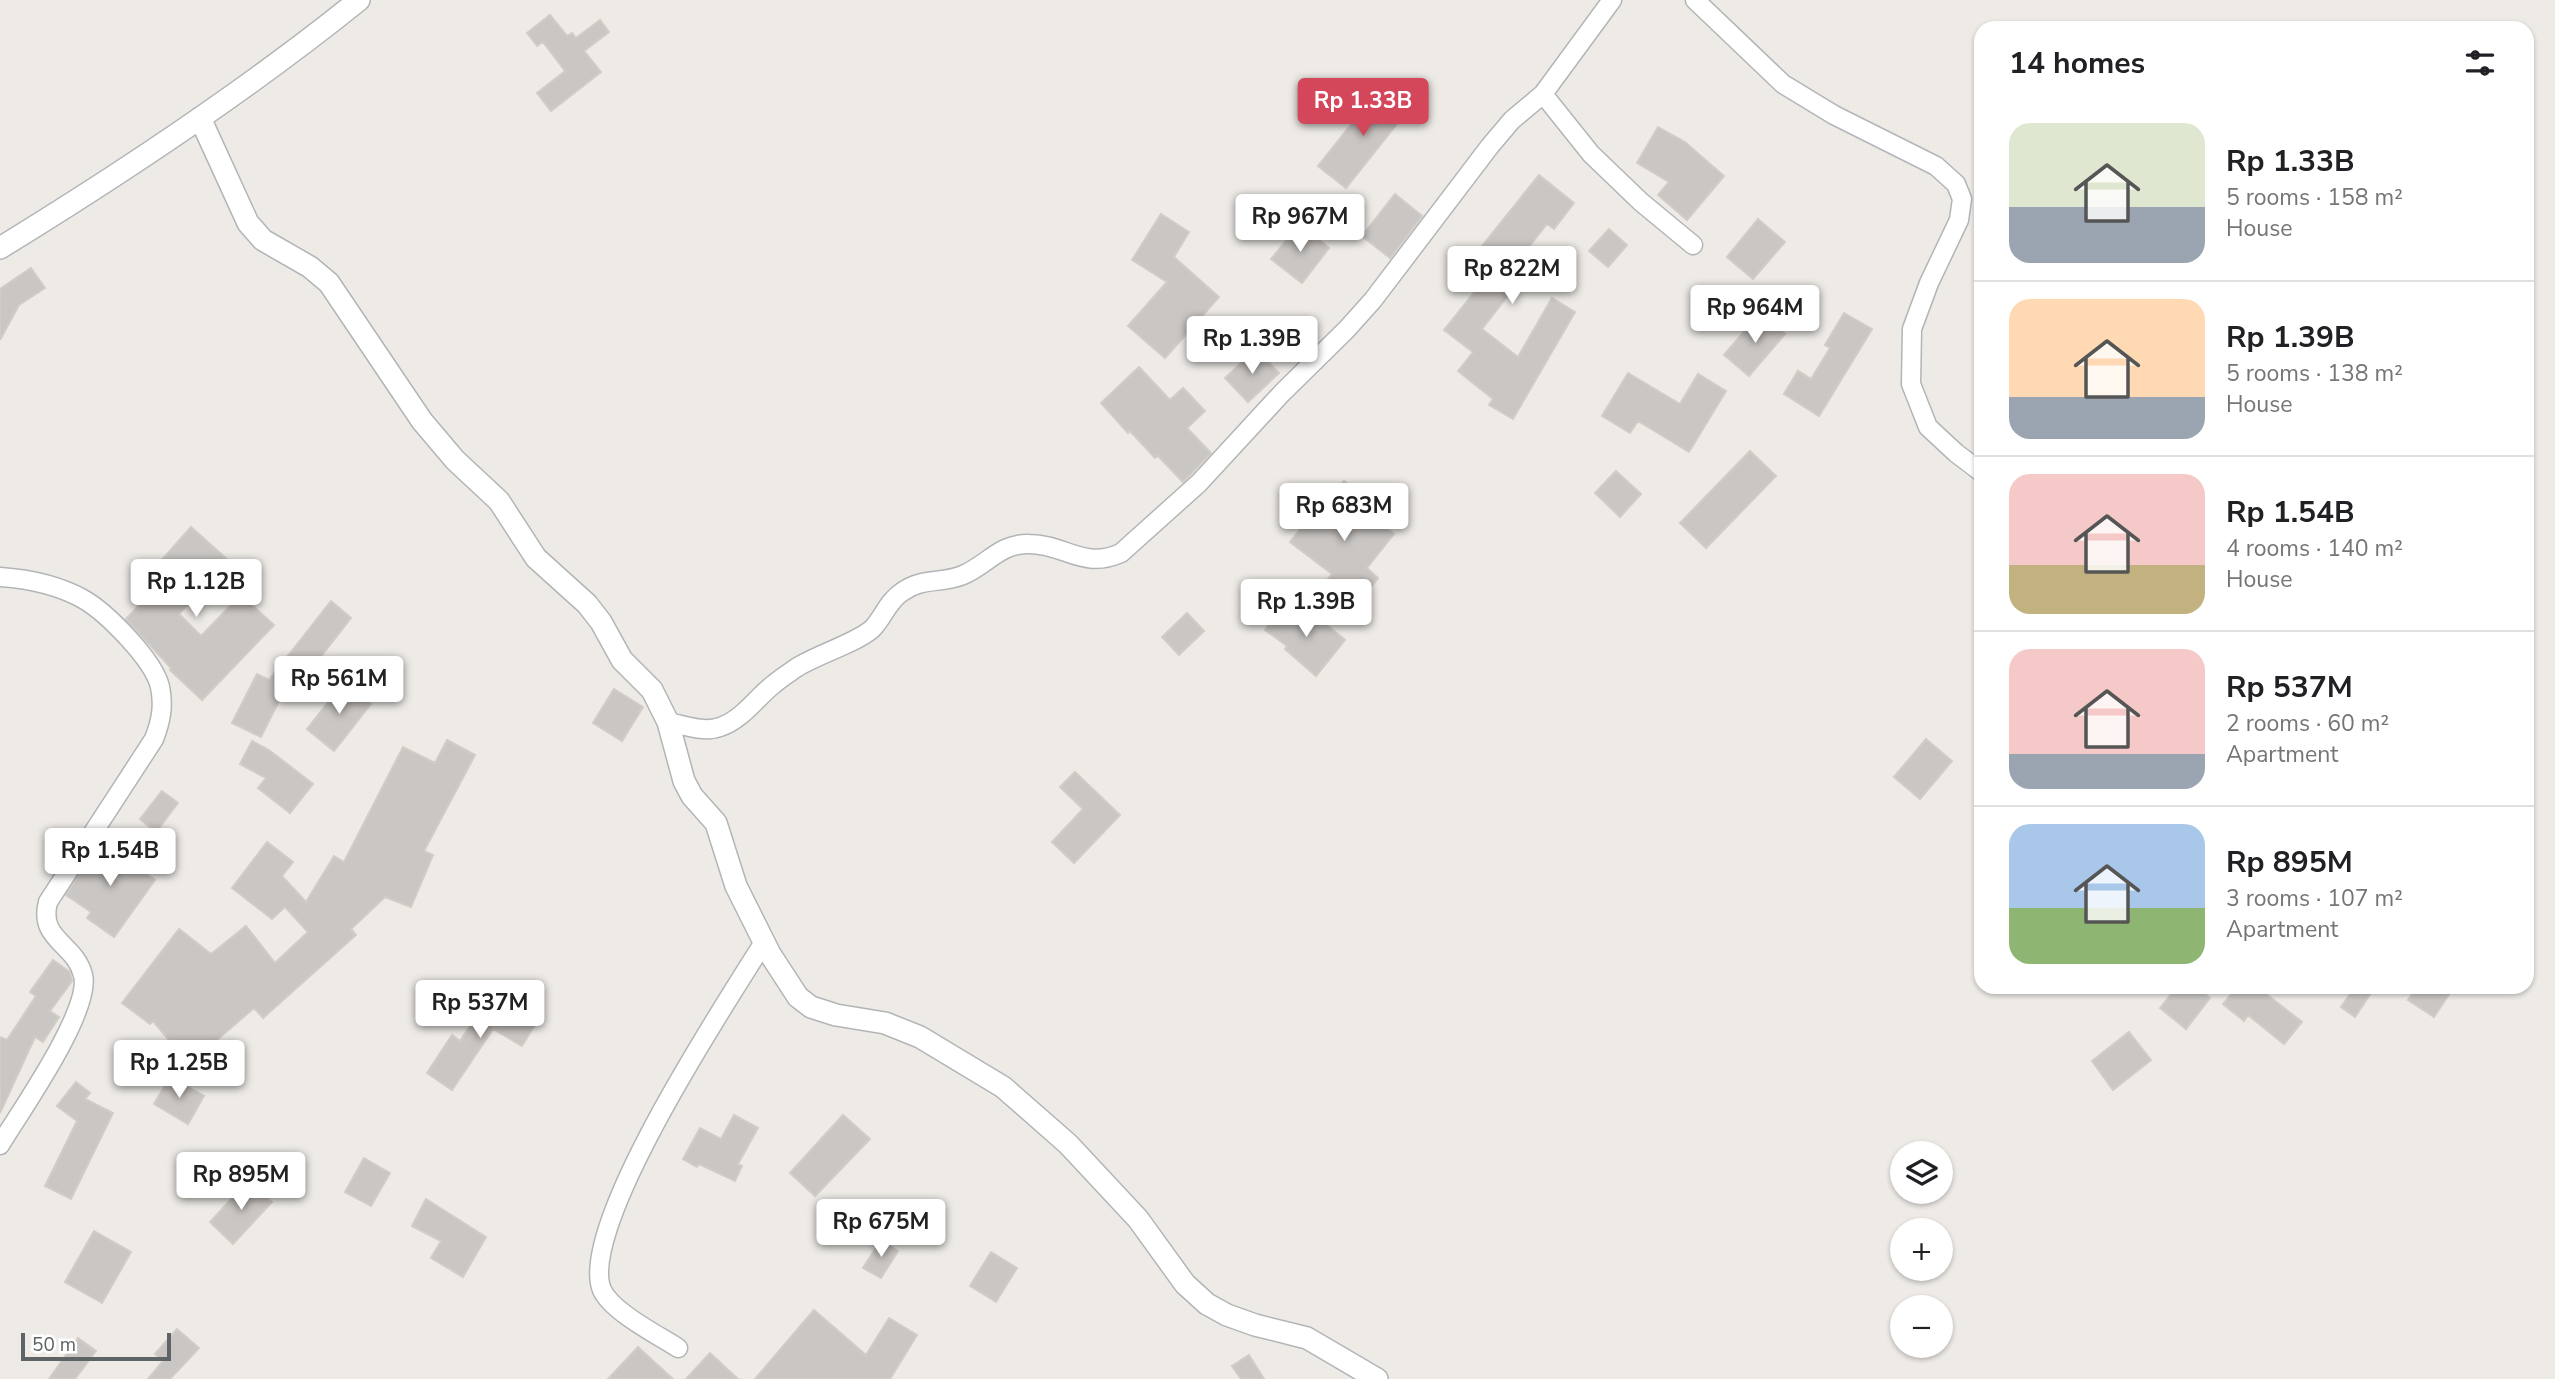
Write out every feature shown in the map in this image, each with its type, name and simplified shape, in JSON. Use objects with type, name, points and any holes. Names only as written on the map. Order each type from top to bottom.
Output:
[{"type":"street","points":[[0,248],[99,188],[200,118],[359,0]]},
{"type":"street","points":[[667,722],[708,729],[733,721],[774,684],[799,666],[870,631],[901,592],[926,580],[950,579],[963,575],[996,551],[1012,544],[1045,546],[1088,559],[1106,560],[1121,553],[1199,483],[1373,300],[1490,146],[1512,120],[1542,94],[1612,0]]},
{"type":"street","points":[[1695,0],[1783,83],[1834,115],[1936,166],[1956,184],[1962,199],[1959,220],[1929,283],[1912,328],[1912,384],[1928,427],[1974,467]]},
{"type":"street","points":[[1542,94],[1591,154],[1641,202],[1693,245]]},
{"type":"street","points":[[200,118],[248,223],[263,240],[310,267],[329,283],[422,421],[455,460],[499,501],[536,558],[587,604],[601,622],[622,660],[652,690],[667,722],[684,781],[692,796],[716,823],[736,886],[788,986],[797,997],[811,1007],[885,1023],[920,1037],[1003,1087],[1068,1144],[1138,1219],[1185,1284],[1207,1304],[1255,1325],[1307,1338],[1377,1379]]},
{"type":"street","points":[[0,578],[49,585],[78,596],[101,611],[148,664],[160,684],[162,702],[162,718],[154,739],[48,902],[46,921],[51,933],[79,963],[85,985],[84,993],[68,1030],[0,1145]]},
{"type":"street","points":[[678,1348],[618,1308],[602,1291],[598,1267],[602,1245],[631,1173],[671,1092],[764,942]]},
{"type":"building","points":[[550,15],[567,36],[572,33],[576,38],[600,20],[609,32],[584,51],[601,72],[551,111],[537,93],[565,71],[543,42],[537,46],[527,33]]},
{"type":"building","points":[[1380,88],[1408,110],[1346,188],[1318,166]]},
{"type":"building","points":[[1658,127],[1685,142],[1724,176],[1687,220],[1658,195],[1669,182],[1637,163]]},
{"type":"building","points":[[1539,175],[1574,203],[1554,229],[1547,224],[1499,285],[1510,293],[1482,329],[1518,357],[1552,298],[1575,312],[1513,419],[1489,405],[1493,399],[1458,371],[1473,352],[1444,330],[1500,260],[1482,246]]},
{"type":"building","points":[[1395,194],[1422,216],[1390,258],[1362,236]]},
{"type":"building","points":[[1161,214],[1189,232],[1174,257],[1219,297],[1165,358],[1128,326],[1167,282],[1132,260]]},
{"type":"building","points":[[1758,219],[1785,242],[1753,279],[1727,257]]},
{"type":"building","points":[[1300,224],[1329,248],[1302,283],[1271,259]]},
{"type":"building","points":[[1609,229],[1627,245],[1608,267],[1589,251]]},
{"type":"building","points":[[31,268],[45,288],[19,305],[0,340],[0,289]]},
{"type":"building","points":[[1760,313],[1785,334],[1749,376],[1724,355]]},
{"type":"building","points":[[1844,313],[1872,329],[1819,416],[1784,394],[1798,371],[1811,379],[1830,348],[1825,345]]},
{"type":"building","points":[[1256,349],[1279,373],[1248,402],[1225,378]]},
{"type":"building","points":[[1139,367],[1170,400],[1183,388],[1205,411],[1187,428],[1211,453],[1183,482],[1158,456],[1155,458],[1130,431],[1128,433],[1101,403]]},
{"type":"building","points":[[1628,373],[1680,404],[1698,374],[1726,391],[1689,452],[1638,421],[1630,433],[1602,416]]},
{"type":"building","points":[[1750,451],[1776,476],[1706,548],[1680,523]]},
{"type":"building","points":[[1616,471],[1641,494],[1620,517],[1595,493]]},
{"type":"building","points":[[1344,481],[1367,500],[1361,508],[1394,534],[1367,568],[1378,578],[1355,608],[1324,584],[1332,574],[1290,542],[1323,501],[1326,503]]},
{"type":"building","points":[[191,527],[227,559],[179,614],[201,636],[241,595],[274,625],[202,700],[170,670],[126,619],[170,573],[159,563]]},
{"type":"building","points":[[331,601],[351,618],[305,677],[295,669],[261,737],[232,723],[257,674],[269,680]]},
{"type":"building","points":[[1284,606],[1306,622],[1313,614],[1345,640],[1316,676],[1285,649],[1287,646],[1265,630]]},
{"type":"building","points":[[1187,613],[1204,631],[1179,655],[1162,637]]},
{"type":"building","points":[[344,682],[371,704],[334,751],[307,729]]},
{"type":"building","points":[[614,689],[643,707],[622,741],[593,723]]},
{"type":"building","points":[[1926,739],[1952,761],[1920,799],[1894,777]]},
{"type":"building","points":[[447,740],[475,755],[424,851],[433,855],[411,907],[385,897],[351,929],[356,935],[263,1018],[254,1008],[189,1064],[153,1021],[150,1024],[122,1003],[179,929],[211,954],[246,926],[275,963],[308,932],[285,907],[272,919],[232,888],[267,842],[293,862],[282,876],[306,902],[334,856],[344,862],[403,747],[435,763]]},
{"type":"building","points":[[252,741],[269,750],[313,784],[290,813],[258,788],[266,778],[240,764]]},
{"type":"building","points":[[1075,772],[1120,815],[1074,863],[1052,842],[1083,809],[1060,787]]},
{"type":"building","points":[[162,791],[178,803],[156,832],[140,819]]},
{"type":"building","points":[[103,838],[155,880],[114,937],[87,918],[91,912],[66,895]]},
{"type":"building","points":[[53,960],[70,972],[72,981],[50,1011],[59,1017],[43,1042],[35,1037],[0,1113],[0,1037],[7,1040],[36,996],[30,992]]},
{"type":"building","points":[[491,994],[536,1023],[522,1046],[493,1029],[452,1090],[427,1073],[452,1035],[460,1041]]},
{"type":"building","points":[[2171,994],[2205,994],[2210,998],[2186,1029],[2160,1008]]},
{"type":"building","points":[[2231,994],[2266,994],[2302,1022],[2284,1044],[2248,1015],[2244,1021],[2223,1004]]},
{"type":"building","points":[[2350,994],[2370,994],[2355,1017],[2341,1007]]},
{"type":"building","points":[[2412,994],[2449,994],[2434,1017],[2408,1000]]},
{"type":"building","points":[[2129,1032],[2151,1060],[2113,1090],[2092,1061]]},
{"type":"building","points":[[170,1077],[204,1096],[188,1124],[154,1104]]},
{"type":"building","points":[[76,1082],[90,1093],[85,1099],[113,1113],[71,1199],[45,1186],[77,1121],[57,1106]]},
{"type":"building","points":[[734,1115],[758,1128],[738,1164],[742,1166],[735,1181],[683,1159],[700,1128],[721,1139]]},
{"type":"building","points":[[843,1115],[870,1139],[815,1196],[790,1173]]},
{"type":"building","points":[[364,1158],[390,1173],[371,1206],[345,1192]]},
{"type":"building","points":[[249,1180],[272,1202],[233,1244],[210,1222]]},
{"type":"building","points":[[426,1199],[486,1237],[463,1277],[431,1258],[441,1241],[412,1226]]},
{"type":"building","points":[[94,1231],[131,1252],[102,1303],[65,1282]]},
{"type":"building","points":[[881,1240],[898,1251],[881,1278],[863,1268]]},
{"type":"building","points":[[991,1252],[1017,1268],[996,1302],[970,1286]]},
{"type":"building","points":[[814,1310],[866,1355],[889,1318],[917,1335],[890,1379],[755,1379]]},
{"type":"building","points":[[177,1329],[199,1348],[170,1379],[148,1379],[163,1361],[155,1354]]},
{"type":"building","points":[[78,1338],[96,1351],[75,1379],[49,1379]]},
{"type":"building","points":[[638,1347],[673,1379],[608,1379]]},
{"type":"building","points":[[710,1353],[738,1379],[686,1379]]},
{"type":"building","points":[[1249,1355],[1264,1379],[1241,1379],[1232,1366]]}]
